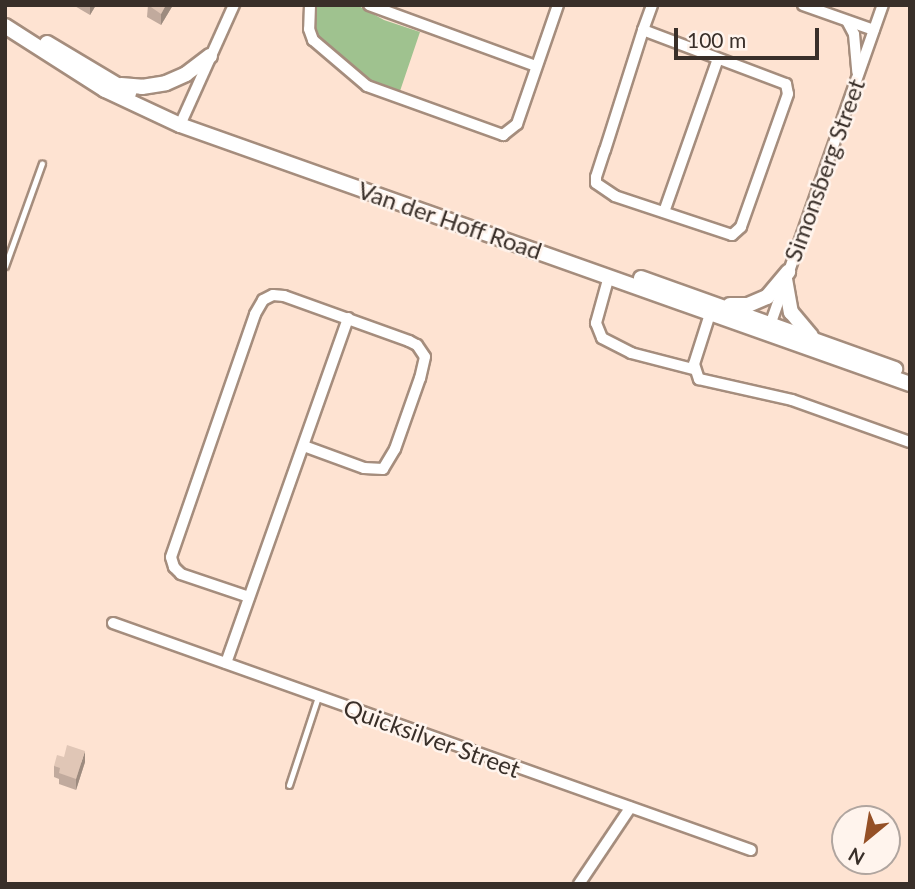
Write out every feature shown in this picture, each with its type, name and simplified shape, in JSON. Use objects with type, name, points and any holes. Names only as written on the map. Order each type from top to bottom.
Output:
[{"type":"main road","name":"Van der Hoff Road","points":[[5,17],[116,85],[182,121],[536,243],[910,384]]},
{"type":"main road","name":"Van der Hoff Road","points":[[5,26],[105,90],[182,121],[609,276],[714,309]]},
{"type":"main road","points":[[116,85],[142,87],[166,83],[186,74],[210,56]]},
{"type":"main road","points":[[714,309],[757,302],[776,288],[787,275]]},
{"type":"main road","points":[[787,275],[794,318],[814,339]]},
{"type":"main road","name":"Van der Hoff Road","points":[[768,329],[814,339],[910,374]]},
{"type":"street","points":[[182,121],[234,5]]},
{"type":"street","points":[[310,5],[309,29],[313,40],[367,86],[498,135],[507,134],[517,124],[558,5]]},
{"type":"street","points":[[369,5],[536,66]]},
{"type":"street","points":[[643,30],[786,84],[788,94],[738,232],[726,235],[604,191],[596,183],[643,30],[652,5]]},
{"type":"street","points":[[803,5],[874,30]]},
{"type":"street","name":"Simonsberg Street","points":[[768,329],[883,5]]},
{"type":"street","points":[[847,20],[855,34],[856,83]]},
{"type":"street","points":[[664,212],[718,58]]},
{"type":"street","points":[[609,276],[596,323],[602,338],[631,353],[693,369]]},
{"type":"street","points":[[248,597],[181,574],[174,567],[171,557],[255,314],[262,300],[273,295],[348,318],[409,341],[421,350],[424,362],[395,449],[383,469],[364,468],[304,446]]},
{"type":"street","points":[[714,309],[693,369],[696,376],[705,382],[792,400],[910,442]]},
{"type":"street","points":[[226,663],[348,318]]},
{"type":"street","name":"Quicksilver Street","points":[[113,623],[751,850]]},
{"type":"street","points":[[579,884],[630,808]]},
{"type":"lane","points":[[5,266],[42,163]]},
{"type":"lane","points":[[289,785],[318,697]]},
{"type":"green space","points":[[314,5],[357,5],[384,20],[420,32],[399,94],[376,88],[337,60],[313,33]]},
{"type":"building","points":[[148,5],[166,5],[161,14]]},
{"type":"building","points":[[67,745],[85,751],[76,779],[59,773],[60,768],[54,766],[57,755],[64,757]]}]
